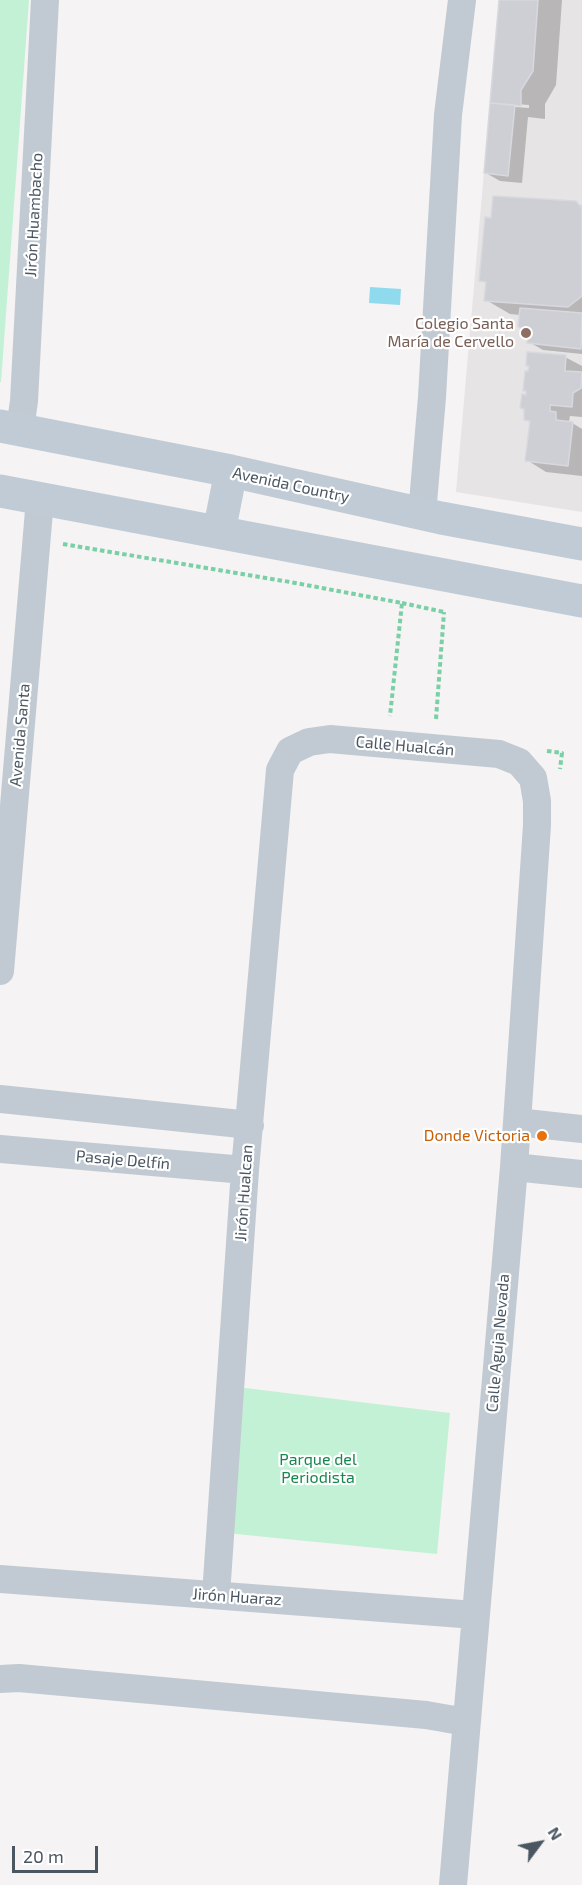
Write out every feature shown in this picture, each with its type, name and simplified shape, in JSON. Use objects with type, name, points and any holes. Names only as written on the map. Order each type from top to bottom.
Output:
[{"type":"main road","name":"Avenida Country","points":[[10,428],[231,471],[422,514],[582,544]]},
{"type":"main road","points":[[219,532],[231,471]]},
{"type":"main road","points":[[0,491],[582,601]]},
{"type":"street","name":"Jirón Huambacho","points":[[10,428],[25,389],[45,0]]},
{"type":"street","points":[[422,514],[432,398],[448,115],[462,0]]},
{"type":"street","points":[[0,491],[0,499]]},
{"type":"street","name":"Avenida Santa","points":[[0,971],[40,499]]},
{"type":"street","name":"Calle Hualcán","points":[[277,792],[280,770],[290,751],[309,742],[330,739],[499,754],[519,762],[533,778],[537,801]]},
{"type":"street","name":"Jirón Hualcan","points":[[216,1595],[245,1170],[277,792]]},
{"type":"street","name":"Calle Aguja Nevada","points":[[453,1885],[474,1616],[514,1167],[537,801]]},
{"type":"street","points":[[0,1099],[250,1125]]},
{"type":"street","points":[[517,1122],[582,1129]]},
{"type":"street","name":"Pasaje Delfín","points":[[0,1149],[245,1170]]},
{"type":"street","points":[[514,1167],[582,1174]]},
{"type":"street","name":"Jirón Huaraz","points":[[0,1579],[474,1616]]},
{"type":"street","points":[[0,1679],[19,1678],[426,1715],[465,1722]]},
{"type":"path","points":[[56,543],[402,603],[387,744]]},
{"type":"path","points":[[433,748],[444,612]]},
{"type":"shaded area","name":"Colegio Santa María de Cervello","points":[[499,0],[582,0],[582,512],[456,492]]},
{"type":"green space","points":[[0,0],[29,0],[1,382],[0,382]]},
{"type":"green space","name":"Parque del Periodista","points":[[237,1387],[450,1413],[437,1554],[226,1533]]},
{"type":"water","points":[[370,287],[401,289],[400,305],[369,303]]},
{"type":"building","points":[[499,0],[538,0],[533,71],[521,90],[521,106],[490,103]]},
{"type":"building","points":[[490,103],[515,105],[508,176],[484,173]]},
{"type":"building","points":[[493,196],[576,201],[582,208],[582,296],[568,307],[484,301],[486,282],[479,281],[485,217],[491,218]]},
{"type":"building","points":[[520,308],[582,313],[581,349],[527,343],[528,335],[518,326]]},
{"type":"building","points":[[527,352],[566,355],[565,371],[582,372],[581,388],[573,393],[572,407],[550,405],[550,411],[556,412],[556,420],[573,422],[568,466],[525,461],[530,421],[524,420],[524,409],[520,408],[522,394],[526,395],[526,391],[523,391],[525,371],[528,371],[529,366],[526,366]]},
{"type":"place","name":"Colegio Santa María de Cervello","points":[[526,333]]},
{"type":"place","name":"Donde Victoria","points":[[542,1136]]}]
